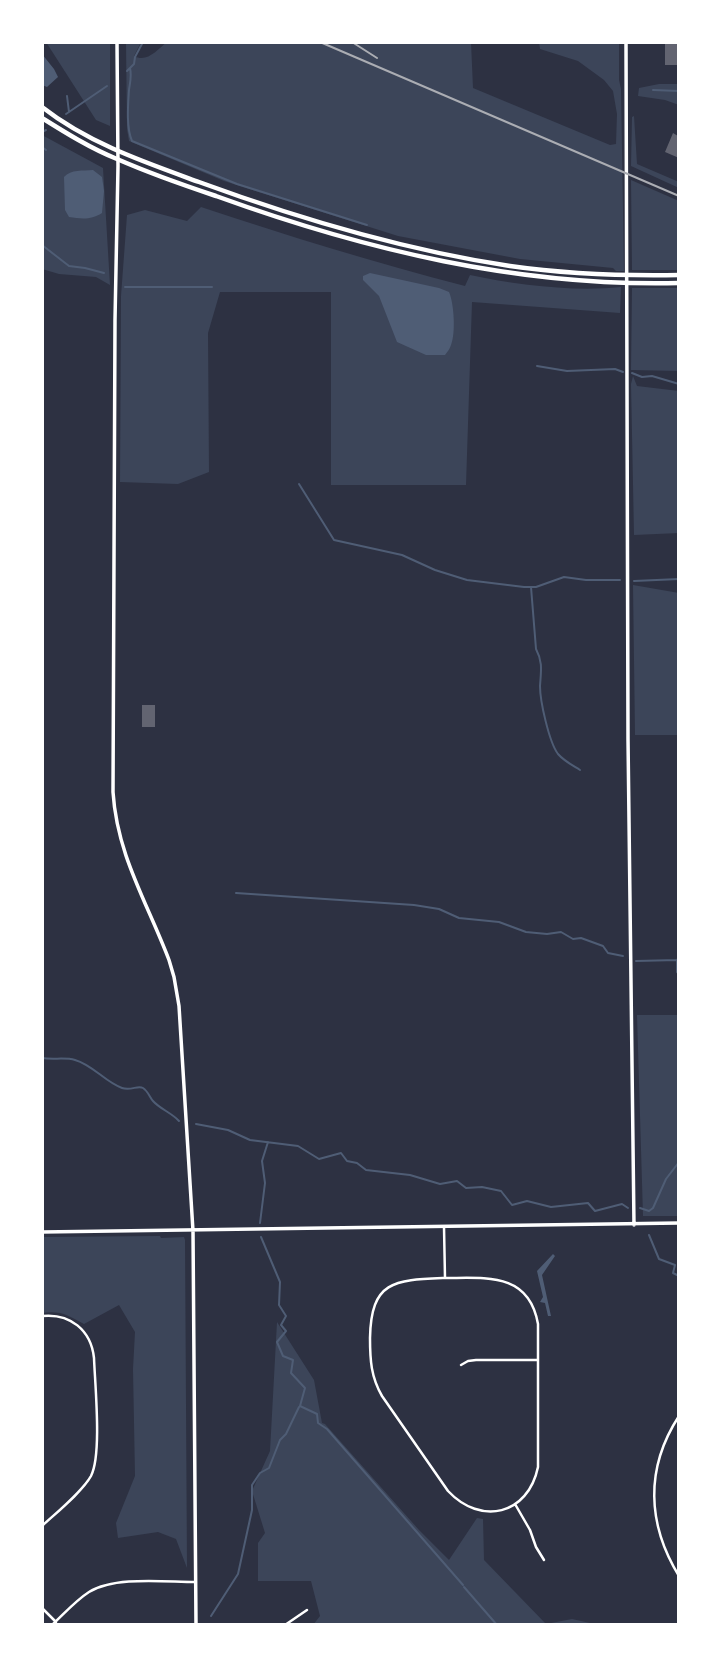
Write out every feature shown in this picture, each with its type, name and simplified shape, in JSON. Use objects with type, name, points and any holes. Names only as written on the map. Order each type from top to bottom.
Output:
[{"type":"highway","points":[[42,107],[118,152],[221,190],[406,246],[511,266],[644,276],[679,275]]},
{"type":"highway","points":[[42,118],[118,160],[264,214],[411,255],[544,277],[608,282],[679,283]]},
{"type":"street","points":[[117,42],[114,806],[123,848],[169,960],[178,993],[193,1231],[196,1625]]},
{"type":"street","points":[[626,42],[628,739],[634,1225]]},
{"type":"street","points":[[42,1232],[679,1223]]},
{"type":"street","points":[[444,1227],[445,1278]]},
{"type":"street","points":[[445,1278],[498,1279],[523,1292],[531,1303],[537,1317],[538,1360],[538,1467],[532,1485],[515,1504],[498,1511],[481,1511],[465,1506],[447,1492],[382,1396],[373,1378],[370,1360],[372,1311],[378,1298],[389,1287],[402,1281],[445,1278]]},
{"type":"street","points":[[42,1316],[60,1316],[73,1321],[84,1331],[92,1344],[97,1448],[94,1468],[86,1484],[42,1526]]},
{"type":"street","points":[[461,1365],[476,1360],[538,1360]]},
{"type":"street","points":[[679,1416],[663,1446],[654,1483],[655,1515],[663,1547],[679,1576]]},
{"type":"street","points":[[515,1504],[544,1560]]},
{"type":"street","points":[[42,1608],[54,1623],[86,1594],[104,1585],[118,1582],[196,1581]]},
{"type":"street","points":[[285,1625],[306,1610]]},
{"type":"shaded area","points":[[46,42],[110,42],[110,126],[96,120]]},
{"type":"shaded area","points":[[126,42],[141,42],[134,56],[143,58],[152,55],[167,42],[471,42],[473,88],[610,145],[616,144],[617,114],[613,91],[604,80],[578,61],[540,49],[539,42],[619,42],[624,271],[520,259],[398,236],[224,181],[129,141]]},
{"type":"shaded area","points":[[42,54],[58,77],[47,87],[42,85]]},
{"type":"shaded area","points":[[679,84],[679,105],[638,96],[639,88]]},
{"type":"shaded area","points":[[634,116],[637,164],[679,182],[679,188],[631,166]]},
{"type":"shaded area","points":[[42,135],[103,168],[110,285],[96,277],[59,274],[42,269]]},
{"type":"shaded area","points":[[93,170],[102,177],[102,213],[86,218],[69,217],[65,210],[64,177],[74,172]]},
{"type":"shaded area","points":[[631,180],[679,201],[679,270],[632,270]]},
{"type":"shaded area","points":[[201,207],[332,249],[465,286],[470,275],[545,287],[621,287],[620,313],[472,302],[466,485],[331,485],[331,292],[220,292],[208,333],[209,472],[178,484],[120,482],[121,296],[127,215],[145,210],[187,221]]},
{"type":"shaded area","points":[[370,273],[449,292],[453,310],[453,333],[451,346],[445,355],[426,355],[397,342],[379,296],[363,280],[363,276]]},
{"type":"shaded area","points":[[632,288],[679,288],[679,371],[631,370]]},
{"type":"shaded area","points":[[633,376],[637,386],[679,391],[679,533],[634,535]]},
{"type":"shaded area","points":[[633,585],[679,593],[679,735],[635,735]]},
{"type":"shaded area","points":[[637,1015],[679,1015],[679,1216],[643,1216]]},
{"type":"shaded area","points":[[42,1237],[184,1237],[185,1240],[187,1568],[176,1539],[158,1532],[118,1538],[116,1523],[135,1476],[135,1332],[119,1305],[84,1324],[64,1314],[42,1313]]},
{"type":"shaded area","points":[[553,1254],[555,1256],[542,1275],[551,1316],[548,1316],[545,1303],[540,1302],[543,1297],[537,1271]]},
{"type":"shaded area","points":[[277,1322],[314,1380],[322,1423],[449,1560],[477,1518],[483,1519],[484,1560],[546,1624],[572,1619],[599,1625],[313,1625],[320,1616],[311,1581],[258,1581],[258,1543],[265,1533],[252,1491],[270,1451]]},
{"type":"building","points":[[665,43],[679,43],[679,65],[665,65]]},
{"type":"building","points":[[673,133],[678,136],[679,158],[665,152]]},
{"type":"building","points":[[142,705],[155,705],[155,727],[142,727]]},
{"type":"waterway","points":[[127,71],[134,64],[143,42]]},
{"type":"waterway","points":[[130,68],[128,116],[132,141],[237,184],[367,225]]},
{"type":"waterway","points":[[66,114],[107,86]]},
{"type":"waterway","points":[[653,90],[679,91]]},
{"type":"waterway","points":[[67,96],[69,112]]},
{"type":"waterway","points":[[42,132],[46,130]]},
{"type":"waterway","points":[[42,147],[46,150]]},
{"type":"waterway","points":[[42,245],[69,266],[104,273]]},
{"type":"waterway","points":[[125,287],[212,287]]},
{"type":"waterway","points":[[537,366],[567,371],[615,369],[623,372]]},
{"type":"waterway","points":[[632,373],[679,384]]},
{"type":"waterway","points":[[299,484],[334,540],[402,555],[435,570],[467,580],[524,587],[536,587],[564,577],[620,580]]},
{"type":"waterway","points":[[634,581],[679,579]]},
{"type":"waterway","points":[[531,587],[536,649],[541,667],[540,693],[551,740],[558,754],[580,770]]},
{"type":"waterway","points":[[236,893],[439,909],[459,918],[499,922],[526,932],[561,932],[573,939],[581,938],[603,946],[608,953],[623,956]]},
{"type":"waterway","points":[[679,957],[679,974]]},
{"type":"waterway","points":[[636,961],[677,960]]},
{"type":"waterway","points":[[42,1058],[75,1060],[122,1088],[143,1088],[156,1104],[179,1121]]},
{"type":"waterway","points":[[196,1124],[228,1130],[250,1140],[298,1146],[319,1159],[341,1153],[347,1161],[357,1163],[366,1170],[410,1175],[440,1184],[457,1181],[466,1188],[482,1187],[501,1191],[512,1205],[527,1201],[551,1207],[588,1203],[595,1211],[622,1204],[628,1208]]},
{"type":"waterway","points":[[260,1223],[265,1183],[262,1161],[268,1142]]},
{"type":"waterway","points":[[640,1208],[649,1211],[653,1208],[666,1179],[679,1162]]},
{"type":"waterway","points":[[649,1235],[659,1259],[675,1265],[673,1273],[679,1276]]},
{"type":"waterway","points":[[261,1237],[280,1282],[279,1305],[286,1316],[281,1325],[286,1331],[277,1342],[283,1356],[293,1360],[291,1373],[305,1388],[300,1406],[317,1414],[318,1423],[327,1429],[463,1585]]},
{"type":"waterway","points":[[211,1616],[238,1574],[252,1510],[252,1485],[260,1473],[269,1468],[280,1440],[286,1434],[299,1407]]},
{"type":"waterway","points":[[464,1587],[497,1625]]},
{"type":"railway","points":[[320,42],[679,196]]},
{"type":"railway","points":[[352,42],[377,58]]}]
